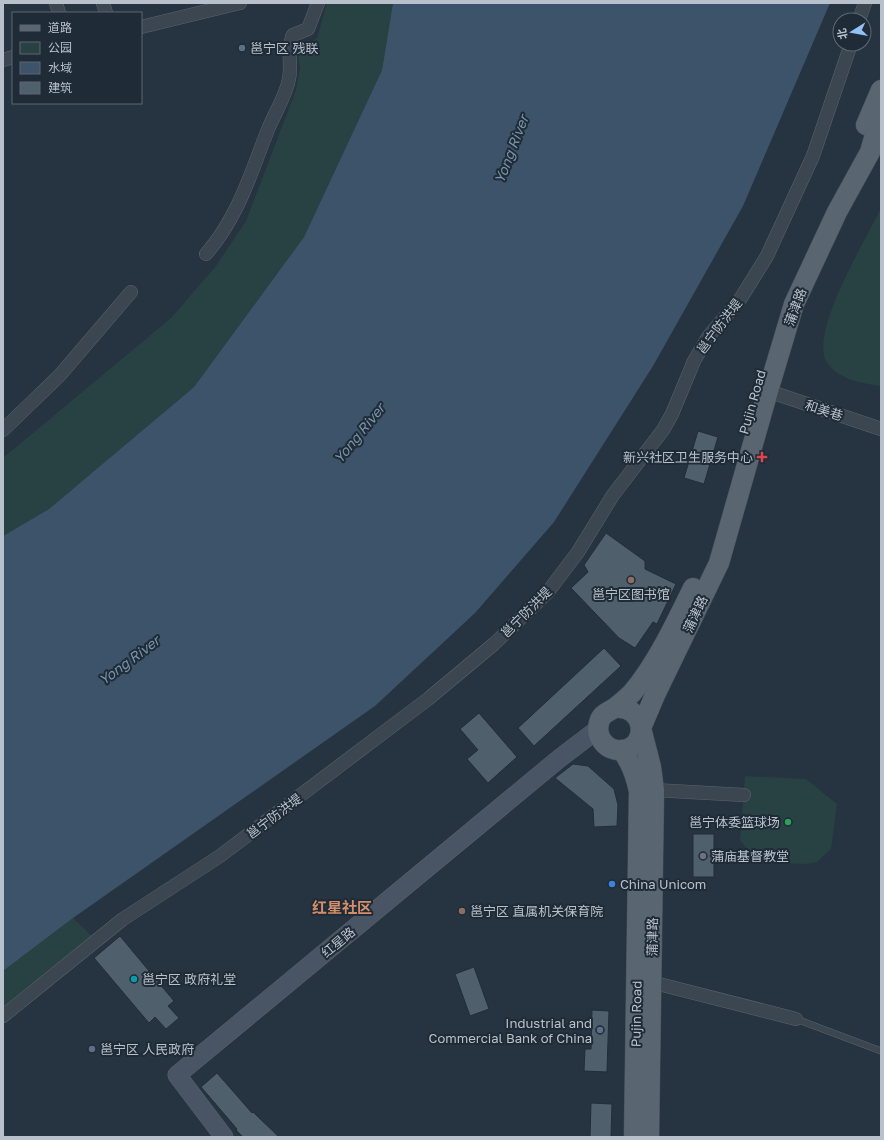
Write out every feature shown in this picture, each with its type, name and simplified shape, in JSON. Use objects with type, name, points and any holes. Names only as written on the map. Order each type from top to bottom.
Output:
[{"type":"main road","name":"Pujin Road","points":[[598,730],[599,722],[602,716],[608,710],[615,708],[631,693],[660,651],[706,559],[781,299],[825,206],[858,146],[881,90]]},
{"type":"main road","name":"蒲津路","points":[[649,1137],[654,790],[651,767],[641,728],[655,695],[718,563],[794,304],[837,212],[870,152],[881,114]]},
{"type":"main road","points":[[598,730],[599,737],[603,743],[608,748],[615,750],[622,750],[634,745],[638,740],[641,728],[637,716],[633,712],[621,707],[615,708]]},
{"type":"main road","name":"红星路","points":[[224,1137],[177,1076],[554,763],[598,730]]},
{"type":"main road","name":"Pujin Road","points":[[622,750],[631,762],[639,791],[634,1137]]},
{"type":"street","points":[[142,27],[240,3]]},
{"type":"street","points":[[206,254],[220,236],[243,195],[269,127],[286,88],[290,72],[289,51],[292,37],[293,35],[308,29],[318,3]]},
{"type":"street","name":"邕宁防洪堤","points":[[3,1016],[123,919],[220,856],[428,699],[494,644],[547,593],[578,552],[614,495],[663,430],[672,414],[694,361],[708,337],[741,298],[767,256],[813,156],[848,52]]},
{"type":"street","points":[[3,430],[60,375],[131,292]]},
{"type":"street","name":"和美巷","points":[[768,391],[881,428]]},
{"type":"street","points":[[654,790],[744,795]]},
{"type":"street","points":[[651,982],[796,1019]]},
{"type":"lane","points":[[796,1019],[881,1051]]},
{"type":"green space","points":[[327,3],[393,3],[382,70],[304,237],[194,387],[49,509],[3,536],[3,458],[171,318],[216,266],[246,221],[296,90],[300,68],[298,58],[303,48],[317,38]]},
{"type":"green space","points":[[881,208],[881,385],[879,386],[850,379],[836,372],[826,361],[823,347],[826,328],[842,284]]},
{"type":"green space","name":"邕宁体委篮球场","points":[[745,776],[806,779],[837,804],[831,849],[817,862],[805,864],[757,862],[740,840]]},
{"type":"green space","points":[[73,918],[97,941],[3,1016],[3,971]]},
{"type":"water","name":"Yong River","points":[[393,3],[830,3],[743,206],[653,366],[554,522],[475,613],[375,706],[73,918],[3,971],[3,536],[49,509],[194,387],[304,237],[382,70]]},
{"type":"building","points":[[698,431],[718,437],[704,484],[684,478]]},
{"type":"building","name":"邕宁区图书馆","points":[[606,533],[645,561],[645,569],[676,584],[657,624],[653,622],[635,648],[619,638],[571,588],[588,572],[584,565]]},
{"type":"building","points":[[604,648],[621,666],[534,746],[518,728]]},
{"type":"building","points":[[479,713],[517,757],[488,783],[467,759],[478,750],[460,729]]},
{"type":"building","points":[[573,764],[588,766],[614,789],[618,805],[617,826],[594,827],[593,809],[555,778]]},
{"type":"building","name":"蒲庙基督教堂","points":[[693,834],[714,834],[714,877],[693,877]]},
{"type":"building","name":"邕宁区 政府礼堂","points":[[120,936],[174,1001],[168,1006],[179,1018],[166,1029],[155,1017],[149,1023],[94,958]]},
{"type":"building","points":[[474,967],[489,1009],[470,1016],[455,974]]},
{"type":"building","name":"Industrial and Commercial Bank of China","points":[[592,1010],[609,1011],[607,1072],[584,1071],[585,1049],[591,1049]]},
{"type":"building","points":[[217,1073],[252,1113],[253,1112],[279,1137],[243,1137],[236,1130],[237,1129],[201,1087]]},
{"type":"building","points":[[591,1103],[612,1104],[611,1137],[590,1137]]},
{"type":"place","name":"邕宁区 残联","points":[[242,48]]},
{"type":"place","name":"新兴社区卫生服务中心","points":[[762,457]]},
{"type":"place","name":"邕宁区图书馆","points":[[631,580]]},
{"type":"place","name":"邕宁体委篮球场","points":[[788,822]]},
{"type":"place","name":"蒲庙基督教堂","points":[[703,856]]},
{"type":"place","name":"China Unicom","points":[[612,884]]},
{"type":"place","name":"邕宁区 直属机关保育院","points":[[462,911]]},
{"type":"place","name":"邕宁区 政府礼堂","points":[[134,979]]},
{"type":"place","name":"Industrial and Commercial Bank of China","points":[[600,1030]]},
{"type":"place","name":"邕宁区 人民政府","points":[[92,1049]]},
{"type":"district","name":"红星社区","points":[[342,907]]}]
